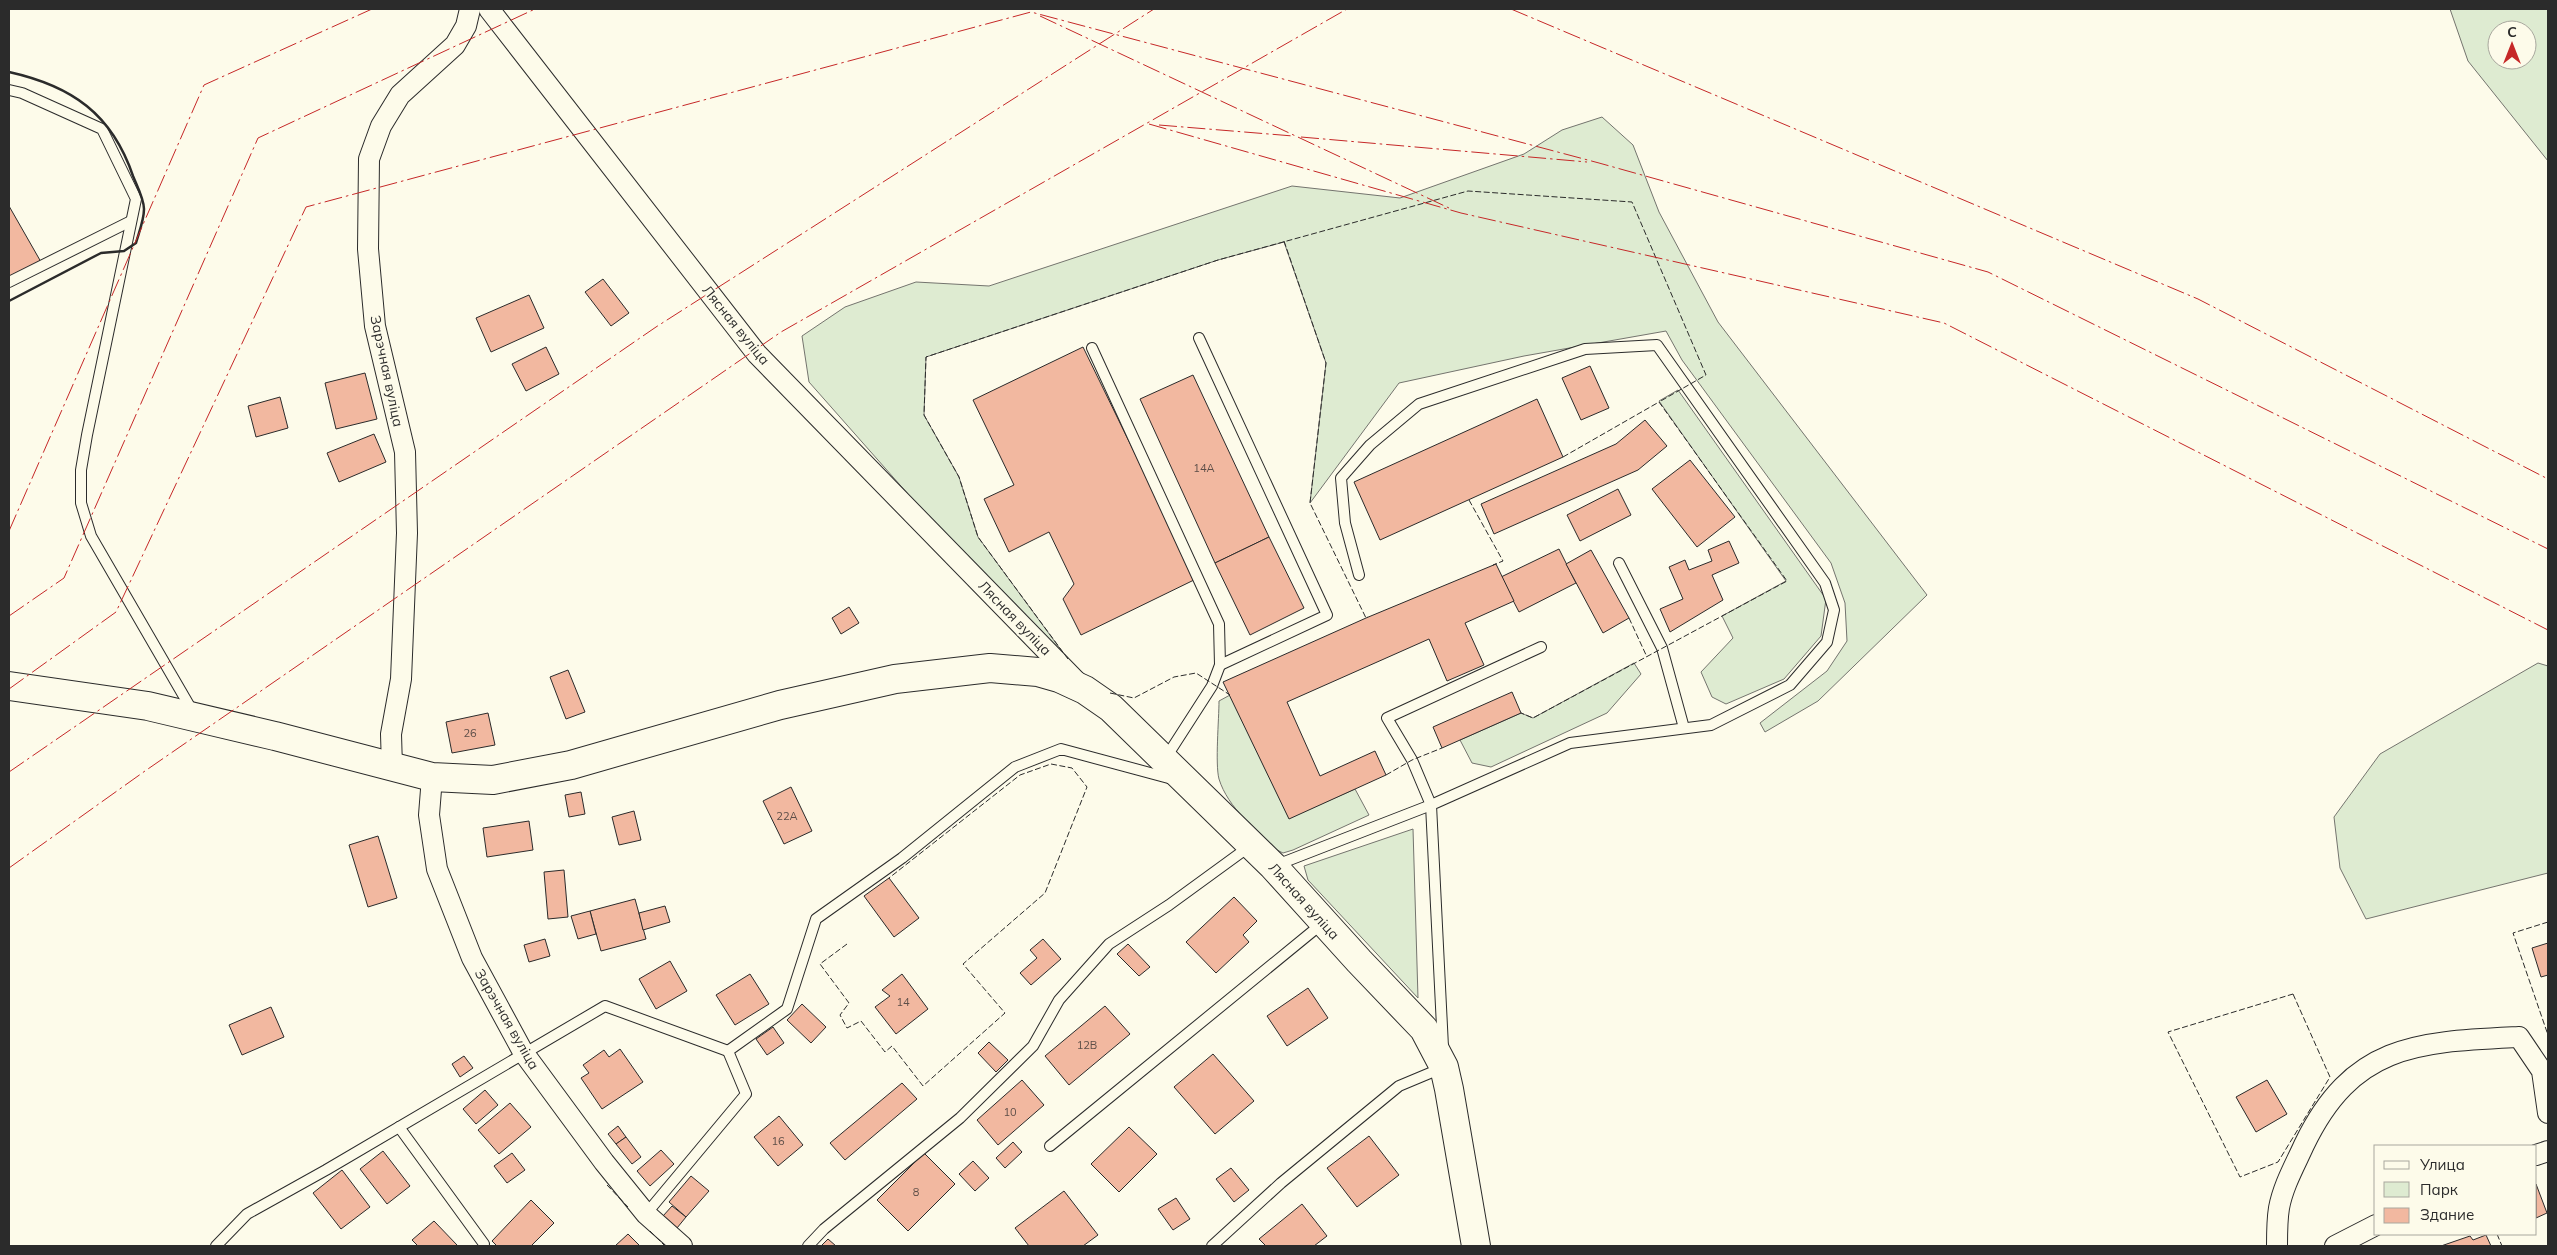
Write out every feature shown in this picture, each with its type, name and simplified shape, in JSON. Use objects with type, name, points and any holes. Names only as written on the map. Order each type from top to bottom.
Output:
[{"type":"main road","points":[[9,686],[115,700],[275,736],[432,777],[493,780],[534,773],[614,754],[780,705],[895,679],[990,668],[1011,669],[1045,674],[1085,690]]},
{"type":"main road","name":"Лясная вуліца","points":[[1085,690],[1112,708],[1252,845],[1424,1029],[1444,1067],[1476,1246]]},
{"type":"street","name":"Зарэчная вуліца","points":[[392,766],[391,734],[401,679],[407,533],[405,452],[375,326],[368,249],[369,159],[381,126],[400,95],[454,45],[466,26],[470,9]]},
{"type":"street","name":"Лясная вуліца","points":[[489,9],[757,354],[1085,690]]},
{"type":"street","name":"Зарэчная вуліца","points":[[432,777],[429,815],[437,869],[472,958],[523,1052],[604,1162],[646,1214],[682,1246]]},
{"type":"street","points":[[2277,1246],[2278,1209],[2284,1187],[2316,1120],[2333,1095],[2354,1076],[2387,1055],[2433,1043],[2519,1036],[2545,1070],[2548,1113]]},
{"type":"street","points":[[2335,1246],[2374,1226]]},
{"type":"lane","points":[[9,90],[22,93],[102,129],[136,199],[83,461],[81,502],[91,536],[196,718]]},
{"type":"lane","points":[[9,282],[131,221]]},
{"type":"lane","points":[[1199,338],[1327,615],[1220,665]]},
{"type":"lane","points":[[1273,866],[1431,805],[1570,743],[1711,725],[1790,685],[1827,642],[1834,610],[1825,582],[1657,345],[1586,349],[1419,404],[1370,445],[1341,478],[1345,523],[1359,576]]},
{"type":"lane","points":[[1092,348],[1219,624],[1220,665],[1212,686],[1164,760]]},
{"type":"lane","points":[[1619,564],[1662,648],[1684,728]]},
{"type":"lane","points":[[1212,1246],[1281,1183],[1399,1086],[1444,1067],[1431,805],[1412,760],[1387,718],[1541,647]]},
{"type":"lane","points":[[728,1051],[787,1008],[816,919],[902,858],[1015,767],[1060,749],[1154,776],[1189,783]]},
{"type":"lane","points":[[808,1246],[824,1229],[960,1118],[1033,1046],[1059,1000],[1109,944],[1176,900],[1252,845]]},
{"type":"lane","points":[[1050,1146],[1324,922]]},
{"type":"lane","points":[[216,1246],[246,1214],[605,1006],[728,1051],[746,1094],[646,1214]]},
{"type":"lane","points":[[399,1127],[484,1244]]},
{"type":"green space","points":[[2450,9],[2548,9],[2548,161],[2468,61]]},
{"type":"green space","points":[[1602,117],[1633,145],[1659,212],[1718,322],[1927,595],[1818,701],[1765,732],[1760,723],[1827,671],[1847,641],[1845,603],[1831,563],[1682,360],[1666,331],[1524,356],[1399,383],[1310,503],[1326,363],[1284,242],[1218,260],[926,357],[924,415],[959,477],[978,537],[1072,665],[923,511],[809,382],[802,336],[845,307],[916,282],[989,286],[1292,186],[1400,198],[1524,154],[1562,130]]},
{"type":"green space","points":[[1678,390],[1826,599],[1821,636],[1784,679],[1726,704],[1712,697],[1701,672],[1733,638],[1722,616],[1786,581],[1659,401]]},
{"type":"green space","points":[[1634,663],[1641,674],[1607,713],[1491,767],[1472,763],[1460,740],[1521,713],[1533,718]]},
{"type":"green space","points":[[2538,663],[2548,666],[2548,873],[2366,919],[2340,868],[2334,817],[2380,754]]},
{"type":"green space","points":[[1230,695],[1289,818],[1355,789],[1369,815],[1293,850],[1283,853],[1277,850],[1236,809],[1223,790],[1219,779],[1217,752],[1219,701]]},
{"type":"green space","points":[[1413,829],[1418,998],[1308,880],[1304,866]]},
{"type":"building","points":[[9,206],[41,262],[12,279],[9,274]]},
{"type":"building","points":[[603,279],[629,313],[611,326],[585,292]]},
{"type":"building","points":[[529,295],[544,328],[491,352],[476,318]]},
{"type":"building","points":[[546,347],[559,374],[526,391],[512,364]]},
{"type":"building","points":[[1083,347],[1196,579],[1081,635],[1063,599],[1074,584],[1049,532],[1009,552],[984,499],[1014,485],[973,400]]},
{"type":"building","points":[[1590,366],[1609,408],[1581,420],[1562,378]]},
{"type":"building","points":[[365,373],[377,419],[336,429],[325,383]]},
{"type":"building","points":[[1193,375],[1269,537],[1215,563],[1140,399]]},
{"type":"building","points":[[280,397],[288,428],[256,437],[248,406]]},
{"type":"building","points":[[1537,399],[1563,457],[1380,540],[1354,482]]},
{"type":"building","points":[[1645,420],[1667,446],[1638,470],[1494,534],[1481,504],[1616,444]]},
{"type":"building","points":[[374,434],[386,462],[339,482],[327,453]]},
{"type":"building","points":[[1690,460],[1735,517],[1697,547],[1652,489]]},
{"type":"building","points":[[1618,489],[1631,515],[1580,541],[1567,515]]},
{"type":"building","points":[[1269,537],[1304,608],[1250,635],[1215,563]]},
{"type":"building","points":[[1729,541],[1739,563],[1712,575],[1723,600],[1670,632],[1660,609],[1683,599],[1669,567],[1685,560],[1689,570],[1712,561],[1708,550]]},
{"type":"building","points":[[1559,549],[1576,583],[1519,612],[1501,577]]},
{"type":"building","points":[[1591,550],[1629,618],[1603,633],[1566,564]]},
{"type":"building","points":[[1496,564],[1514,601],[1465,623],[1484,665],[1447,681],[1429,639],[1287,702],[1320,776],[1375,751],[1386,775],[1289,819],[1223,682],[1366,618]]},
{"type":"building","points":[[849,607],[859,623],[841,634],[832,618]]},
{"type":"building","points":[[568,670],[585,712],[566,719],[550,677]]},
{"type":"building","points":[[1512,692],[1521,713],[1442,748],[1433,727]]},
{"type":"building","points":[[488,713],[495,745],[452,753],[446,722]]},
{"type":"building","points":[[791,787],[812,831],[784,844],[763,801]]},
{"type":"building","points":[[581,792],[585,814],[569,817],[565,795]]},
{"type":"building","points":[[634,811],[641,840],[619,845],[612,817]]},
{"type":"building","points":[[529,821],[533,850],[487,857],[483,828]]},
{"type":"building","points":[[378,836],[397,898],[368,907],[349,845]]},
{"type":"building","points":[[564,870],[568,917],[548,919],[544,872]]},
{"type":"building","points":[[889,878],[919,918],[894,937],[864,896]]},
{"type":"building","points":[[1234,897],[1257,921],[1243,935],[1249,942],[1216,973],[1186,942]]},
{"type":"building","points":[[635,899],[646,939],[601,951],[590,911]]},
{"type":"building","points":[[665,906],[670,922],[643,930],[639,913]]},
{"type":"building","points":[[590,911],[596,934],[578,939],[571,916]]},
{"type":"building","points":[[545,939],[550,956],[529,962],[524,945]]},
{"type":"building","points":[[1043,939],[1061,959],[1031,985],[1020,973],[1037,958],[1030,950]]},
{"type":"building","points":[[2548,943],[2548,975],[2541,977],[2532,948]]},
{"type":"building","points":[[1128,944],[1150,967],[1139,976],[1117,954]]},
{"type":"building","points":[[670,961],[687,991],[656,1009],[639,979]]},
{"type":"building","points":[[750,974],[769,1004],[735,1025],[716,995]]},
{"type":"building","points":[[902,974],[928,1009],[896,1034],[875,1007],[890,996],[882,990]]},
{"type":"building","points":[[1308,988],[1328,1018],[1287,1046],[1267,1016]]},
{"type":"building","points":[[802,1004],[826,1027],[811,1043],[787,1020]]},
{"type":"building","points":[[1105,1006],[1130,1034],[1069,1085],[1045,1056]]},
{"type":"building","points":[[271,1007],[284,1037],[242,1055],[229,1025]]},
{"type":"building","points":[[773,1027],[784,1043],[767,1055],[756,1039]]},
{"type":"building","points":[[989,1042],[1008,1060],[996,1072],[978,1053]]},
{"type":"building","points":[[620,1049],[643,1082],[602,1109],[581,1078],[589,1073],[583,1065],[604,1050],[609,1057]]},
{"type":"building","points":[[1213,1054],[1254,1101],[1215,1134],[1174,1087]]},
{"type":"building","points":[[464,1056],[473,1068],[460,1077],[452,1064]]},
{"type":"building","points":[[1022,1080],[1044,1105],[998,1145],[977,1120]]},
{"type":"building","points":[[2267,1080],[2287,1114],[2256,1132],[2236,1097]]},
{"type":"building","points":[[902,1083],[917,1099],[845,1160],[830,1143]]},
{"type":"building","points":[[485,1090],[498,1105],[476,1124],[463,1109]]},
{"type":"building","points":[[510,1103],[531,1127],[499,1154],[478,1130]]},
{"type":"building","points":[[779,1116],[803,1145],[778,1166],[754,1137]]},
{"type":"building","points":[[618,1126],[626,1137],[616,1144],[608,1134]]},
{"type":"building","points":[[1129,1127],[1157,1154],[1119,1192],[1091,1164]]},
{"type":"building","points":[[1369,1136],[1399,1175],[1357,1207],[1327,1168]]},
{"type":"building","points":[[626,1137],[641,1157],[632,1164],[616,1144]]},
{"type":"building","points":[[1013,1142],[1022,1152],[1005,1168],[996,1158]]},
{"type":"building","points":[[661,1150],[674,1164],[650,1186],[637,1171]]},
{"type":"building","points":[[383,1151],[410,1186],[387,1204],[360,1169]]},
{"type":"building","points":[[512,1153],[525,1170],[507,1183],[494,1166]]},
{"type":"building","points":[[924,1153],[955,1184],[908,1231],[877,1200]]},
{"type":"building","points":[[973,1161],[989,1178],[975,1191],[959,1174]]},
{"type":"building","points":[[1231,1168],[1249,1190],[1234,1202],[1216,1179]]},
{"type":"building","points":[[342,1170],[370,1207],[341,1229],[313,1193]]},
{"type":"building","points":[[691,1176],[709,1191],[686,1217],[669,1202]]},
{"type":"building","points":[[2537,1187],[2547,1213],[2537,1218]]},
{"type":"building","points":[[1064,1191],[1098,1235],[1083,1246],[1029,1246],[1015,1228]]},
{"type":"building","points":[[1176,1198],[1190,1219],[1173,1230],[1158,1209]]},
{"type":"building","points":[[531,1200],[554,1223],[531,1246],[497,1246],[492,1241]]},
{"type":"building","points":[[1302,1204],[1327,1236],[1314,1246],[1266,1246],[1259,1239]]},
{"type":"building","points":[[672,1206],[686,1217],[677,1228],[663,1216]]},
{"type":"building","points":[[434,1221],[456,1246],[418,1246],[412,1240]]},
{"type":"building","points":[[628,1234],[640,1246],[615,1246]]},
{"type":"building","points":[[2486,1235],[2491,1246],[2441,1246],[2470,1236],[2473,1240]]},
{"type":"building","points":[[828,1239],[836,1246],[821,1246]]},
{"type":"fence","points":[[1068,659],[978,537],[959,477],[924,415],[926,357],[1218,260],[1468,191],[1632,202],[1706,375],[1659,402],[1787,581],[1533,718],[1521,713]]},
{"type":"fence","points":[[1284,241],[1326,363],[1310,503],[1366,618],[1368,617]]},
{"type":"fence","points":[[1563,457],[1659,402]]},
{"type":"fence","points":[[1469,500],[1503,561],[1493,565]]},
{"type":"fence","points":[[1629,618],[1647,657]]},
{"type":"fence","points":[[1110,693],[1134,698],[1174,677],[1196,673],[1230,695]]},
{"type":"fence","points":[[1386,775],[1412,760],[1442,748]]},
{"type":"fence","points":[[847,944],[820,964],[849,1003],[840,1015],[847,1028],[861,1021],[885,1052],[892,1046],[923,1086],[1005,1013],[963,964],[1045,893],[1087,787],[1072,768],[1051,764],[1020,775],[889,878]]},
{"type":"fence","points":[[2548,922],[2513,933],[2548,1035]]},
{"type":"fence","points":[[2293,994],[2330,1077],[2278,1162],[2240,1177],[2168,1032],[2293,994]]},
{"type":"fence","points":[[607,1185],[628,1207]]},
{"type":"fence","points":[[650,1231],[665,1246]]},
{"type":"fence","points":[[2497,1235],[2502,1246]]},
{"type":"wall","points":[[9,72],[52,85],[87,106],[114,136],[124,154],[144,205],[142,222],[136,243],[124,251],[101,253],[9,301]]},
{"type":"power","points":[[9,531],[204,85],[372,9]]},
{"type":"power","points":[[9,616],[64,578],[258,138],[535,9]]},
{"type":"power","points":[[9,772],[656,327],[1154,9]]},
{"type":"power","points":[[9,868],[145,771],[781,332],[1347,9]]},
{"type":"power","points":[[1511,9],[2198,299],[2548,479]]},
{"type":"power","points":[[9,689],[116,612],[306,207],[1031,12],[1599,163],[1988,272],[2548,549]]},
{"type":"power","points":[[1040,16],[1449,208]]},
{"type":"power","points":[[1149,124],[1461,213],[1944,323],[2548,630]]},
{"type":"power","points":[[1159,125],[1293,136]]},
{"type":"power","points":[[1301,137],[1587,162]]}]
